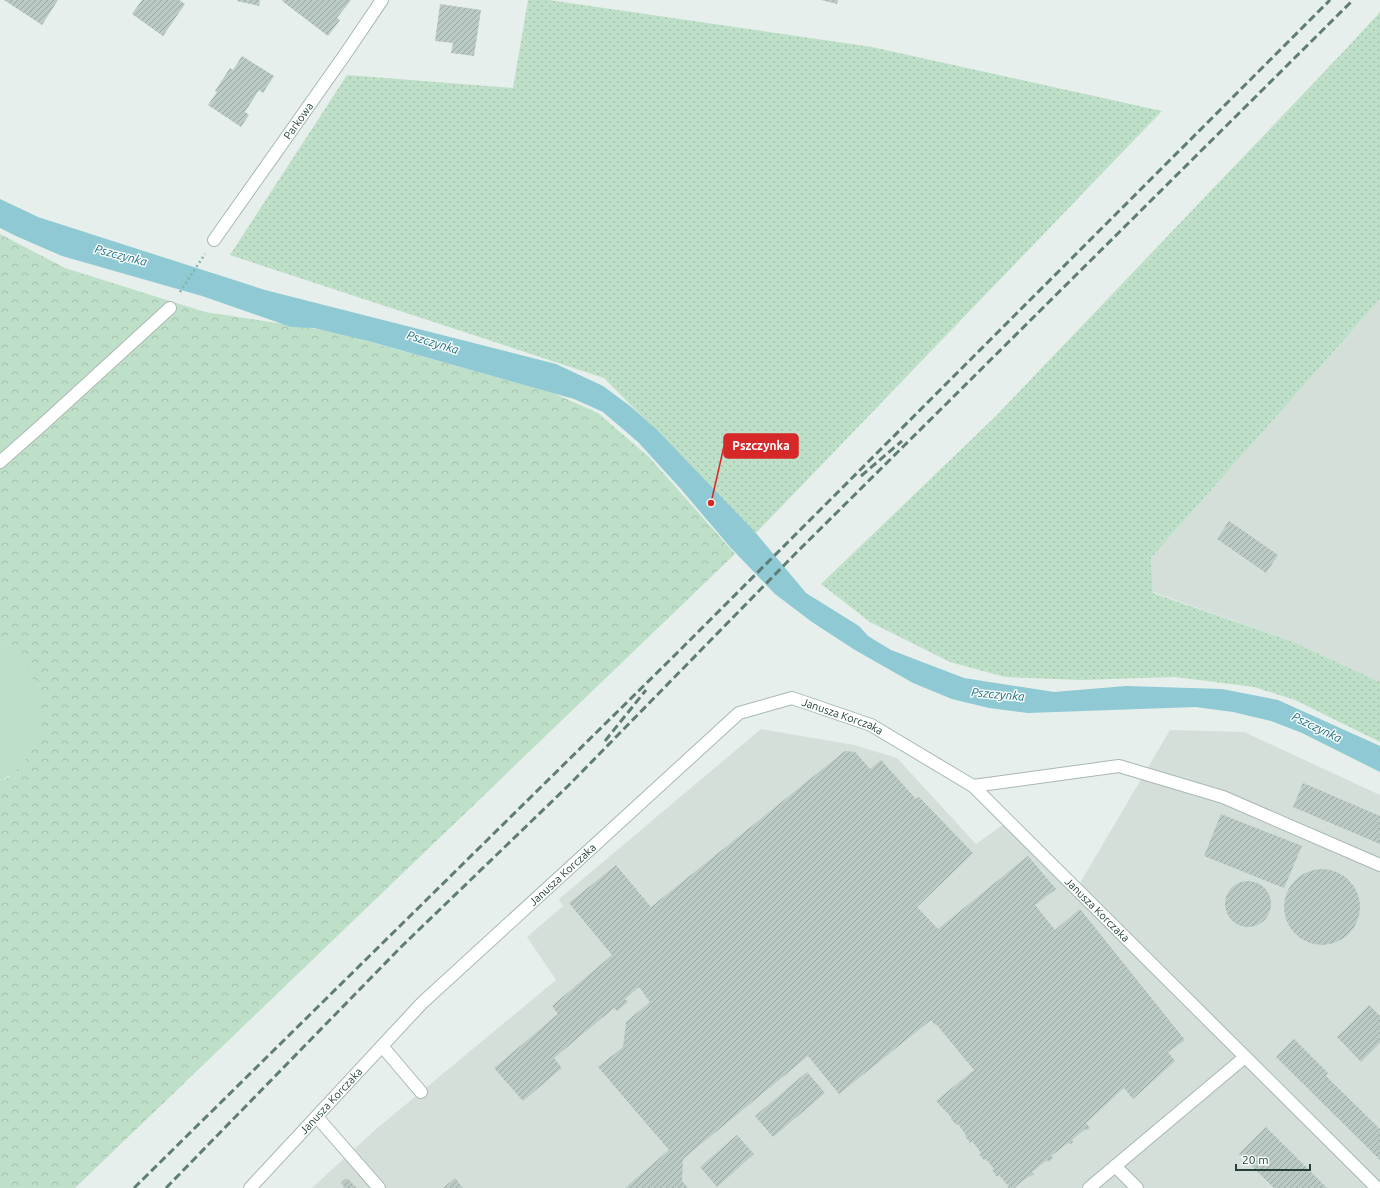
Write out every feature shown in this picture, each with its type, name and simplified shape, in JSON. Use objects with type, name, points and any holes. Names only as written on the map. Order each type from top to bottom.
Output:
[{"type":"street","name":"Parkowa","points":[[214,240],[382,0]]},
{"type":"street","points":[[0,462],[170,308]]},
{"type":"street","name":"Janusza Korczaka","points":[[250,1188],[422,1003],[739,713],[792,698],[871,725],[973,786],[1377,1188]]},
{"type":"street","points":[[973,786],[1119,766],[1223,797],[1380,865]]},
{"type":"street","points":[[382,1046],[421,1092]]},
{"type":"street","points":[[1089,1188],[1245,1057]]},
{"type":"street","points":[[316,1117],[379,1188]]},
{"type":"street","points":[[1115,1166],[1137,1188]]},
{"type":"path","points":[[170,308],[214,240]]},
{"type":"shaded area","points":[[1380,299],[1380,682],[1291,641],[1153,592],[1151,558]]},
{"type":"shaded area","points":[[761,729],[854,745],[897,758],[976,844],[1004,824],[1076,890],[1170,730],[1244,732],[1380,795],[1380,1188],[312,1188],[375,1130],[556,980],[527,937],[563,906],[559,899]]},
{"type":"green space","points":[[528,0],[549,0],[872,47],[1162,111],[756,533],[604,378],[230,255],[347,75],[513,88]]},
{"type":"green space","points":[[1380,12],[1380,299],[1151,558],[1153,593],[1291,641],[1380,682],[1380,742],[1295,700],[1254,687],[1175,677],[1080,680],[1005,677],[950,662],[870,622],[821,584],[996,416]]},
{"type":"green space","points":[[0,234],[65,268],[205,312],[331,331],[553,393],[598,413],[649,457],[735,554],[75,1188],[0,1188],[0,781],[9,777],[4,648],[0,646]]},
{"type":"green space","points":[[0,646],[11,653],[29,673],[37,689],[41,706],[40,724],[35,741],[27,757],[15,771],[0,781]]},
{"type":"water","points":[[0,199],[38,217],[265,290],[556,364],[603,386],[630,406],[657,430],[755,532],[806,593],[859,626],[868,636],[891,650],[964,678],[1054,692],[1126,686],[1222,689],[1278,700],[1380,746],[1380,772],[1302,733],[1271,721],[1233,712],[1195,707],[1028,713],[989,708],[952,699],[913,683],[855,650],[812,622],[775,594],[731,548],[680,488],[638,442],[603,412],[574,399],[368,341],[314,328],[291,327],[202,296],[62,256],[0,228]]},
{"type":"building","points":[[4,0],[58,0],[42,25]]},
{"type":"building","points":[[142,0],[179,0],[185,4],[163,36],[132,14]]},
{"type":"building","points":[[237,0],[260,0],[259,6]]},
{"type":"building","points":[[351,0],[337,18],[340,20],[328,36],[282,1]]},
{"type":"building","points":[[821,0],[838,0],[837,4]]},
{"type":"building","points":[[440,4],[481,10],[474,56],[451,53],[453,43],[435,41]]},
{"type":"building","points":[[242,56],[274,76],[263,93],[259,90],[245,112],[249,115],[241,127],[208,105],[230,68],[233,70]]},
{"type":"building","points":[[1229,521],[1278,555],[1266,573],[1217,539]]},
{"type":"building","points":[[845,751],[855,752],[870,769],[881,760],[916,799],[919,797],[973,853],[917,907],[938,929],[1028,856],[1056,889],[1035,905],[1055,930],[1080,909],[1185,1040],[1168,1052],[1175,1061],[1133,1099],[1124,1088],[1086,1123],[1090,1128],[1087,1130],[1085,1129],[1072,1140],[1073,1142],[1070,1144],[1068,1143],[1051,1156],[1053,1158],[1049,1162],[1047,1160],[1032,1172],[1034,1174],[1030,1177],[1029,1176],[1015,1187],[1016,1188],[1007,1188],[1009,1187],[999,1175],[997,1177],[992,1170],[994,1169],[986,1159],[984,1160],[979,1154],[981,1153],[972,1141],[970,1143],[958,1124],[956,1125],[951,1119],[952,1118],[936,1101],[974,1070],[931,1020],[839,1094],[808,1056],[683,1159],[682,1181],[688,1188],[625,1188],[669,1150],[598,1067],[623,1047],[626,1022],[650,1002],[639,987],[625,999],[628,1002],[617,1011],[614,1008],[554,1058],[562,1068],[523,1101],[494,1068],[558,1014],[552,1006],[612,955],[569,903],[616,865],[651,907]]},
{"type":"building","points":[[1303,783],[1380,816],[1380,844],[1293,807]]},
{"type":"building","points":[[1221,814],[1302,846],[1284,888],[1204,856]]},
{"type":"building","points":[[1322,869],[1337,872],[1349,880],[1357,892],[1360,907],[1357,922],[1349,934],[1337,942],[1322,945],[1307,942],[1295,934],[1287,922],[1284,907],[1287,892],[1295,880],[1307,872]]},
{"type":"building","points":[[1253,881],[1265,887],[1270,895],[1270,913],[1265,921],[1257,926],[1243,927],[1231,921],[1226,913],[1225,899],[1231,887],[1239,882]]},
{"type":"building","points":[[1369,1005],[1380,1016],[1380,1043],[1361,1062],[1337,1037]]},
{"type":"building","points":[[1294,1039],[1328,1073],[1326,1076],[1380,1129],[1380,1160],[1276,1057]]},
{"type":"building","points":[[807,1072],[825,1093],[773,1137],[755,1116]]},
{"type":"building","points":[[1266,1127],[1327,1188],[1274,1188],[1239,1154]]},
{"type":"building","points":[[737,1135],[754,1154],[717,1187],[700,1167]]},
{"type":"building","points":[[455,1178],[463,1188],[443,1188]]},
{"type":"building","points":[[345,1179],[348,1179],[357,1188],[343,1188],[344,1187],[341,1183]]},
{"type":"railway","points":[[134,1188],[676,654],[1330,0]]},
{"type":"railway","points":[[166,1188],[402,946],[569,785],[795,554],[1353,0]]},
{"type":"railway","points":[[861,476],[902,441]]},
{"type":"railway","points":[[605,741],[646,690]]},
{"type":"place","name":"Pszczynka","points":[[711,503]]}]
